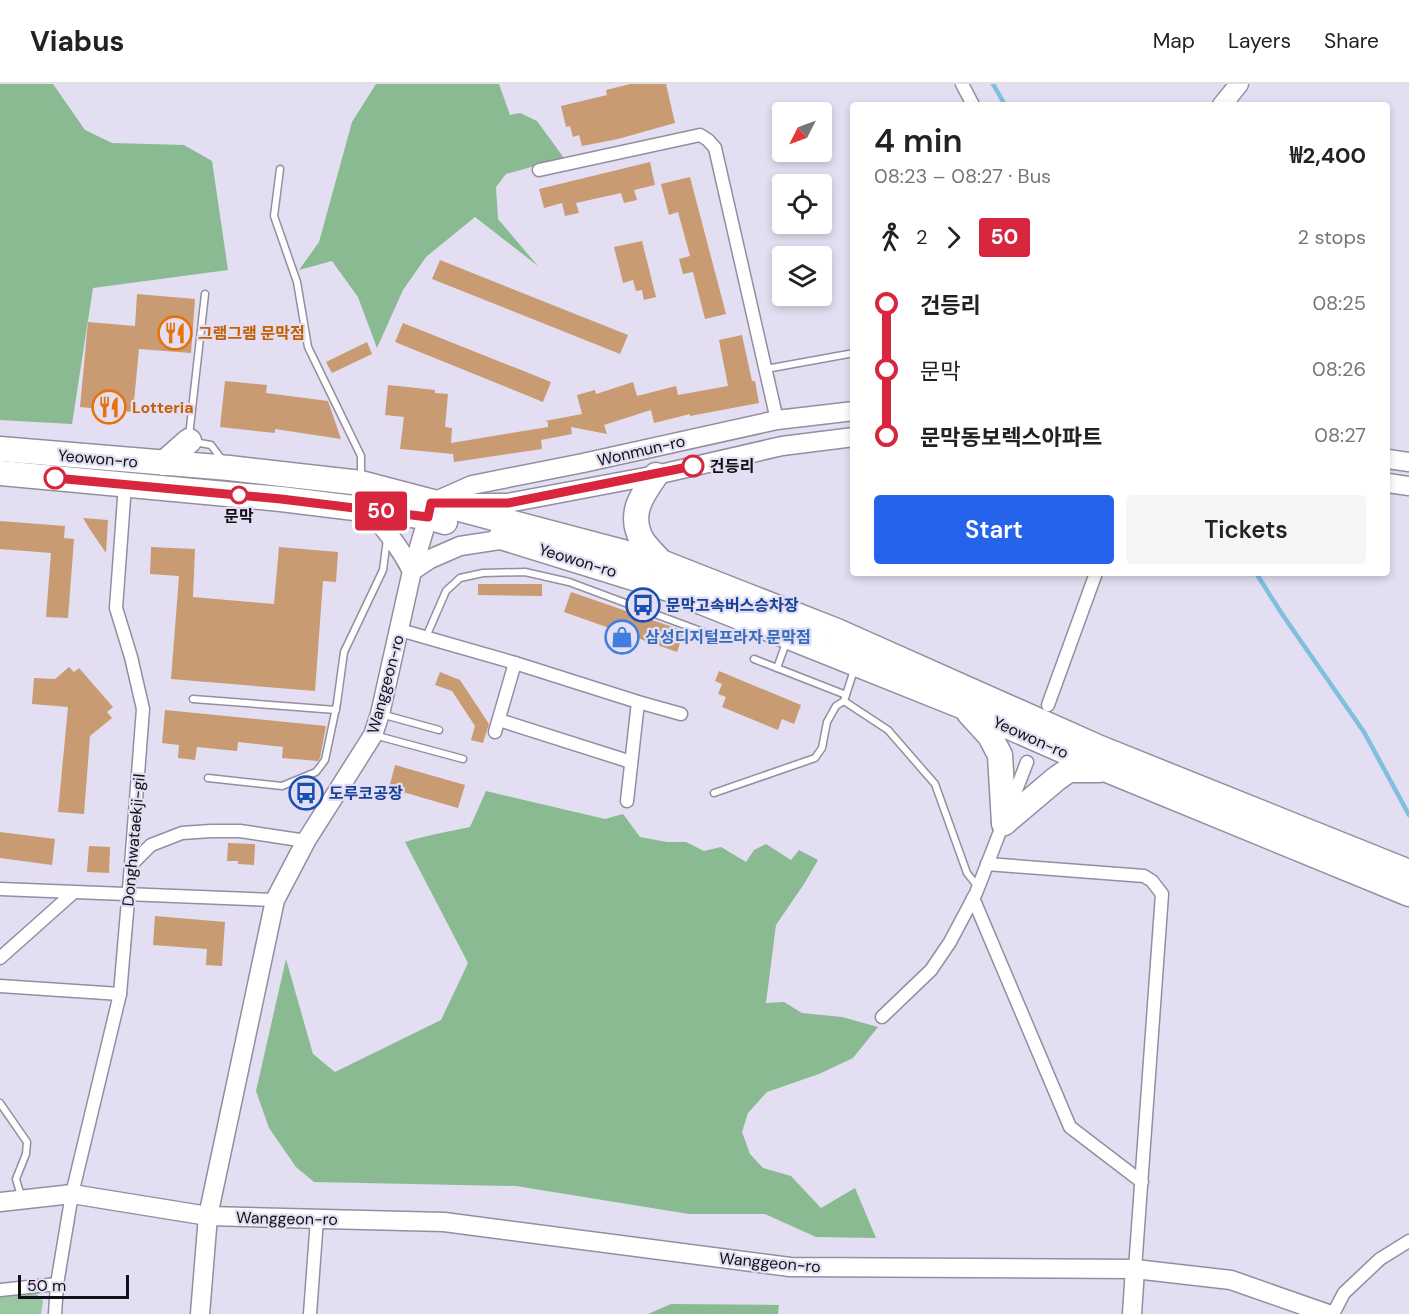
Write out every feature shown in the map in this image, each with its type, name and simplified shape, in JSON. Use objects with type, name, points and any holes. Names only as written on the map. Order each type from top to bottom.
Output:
[{"type":"highway","points":[[164,464],[189,441]]},
{"type":"highway","name":"Yeowon-ro","points":[[0,449],[229,468],[361,483],[506,539],[669,589],[964,707],[1107,770],[1398,879]]},
{"type":"highway","points":[[125,485],[126,460]]},
{"type":"highway","name":"Yeowon-ro","points":[[0,473],[281,499],[368,510],[430,510],[661,562],[837,631],[1398,879]]},
{"type":"highway","points":[[656,475],[643,494],[636,512],[638,529],[643,542],[661,562]]},
{"type":"highway","points":[[964,707],[990,735],[1000,755],[1004,824]]},
{"type":"highway","points":[[1004,824],[1069,770],[1107,770]]},
{"type":"street","points":[[962,84],[971,102]]},
{"type":"street","points":[[1224,102],[1239,84]]},
{"type":"street","points":[[538,170],[700,135],[708,140],[715,148],[782,446]]},
{"type":"street","name":"Wonmun-ro","points":[[430,510],[472,485],[777,420],[850,411]]},
{"type":"street","name":"Wonmun-ro","points":[[430,510],[508,503],[656,475],[782,446],[850,438]]},
{"type":"street","points":[[1390,459],[1409,462]]},
{"type":"street","points":[[1390,483],[1409,486]]},
{"type":"street","name":"Donghwataekji-gil","points":[[55,1314],[57,1284],[72,1194],[120,994],[131,865],[143,709],[131,657],[116,608],[125,485]]},
{"type":"street","points":[[368,510],[402,551],[412,571],[460,546],[506,539]]},
{"type":"street","name":"Wanggeon-ro","points":[[200,1314],[208,1216],[275,900],[306,841],[374,735],[412,571],[430,510]]},
{"type":"street","points":[[1048,705],[1095,576]]},
{"type":"street","points":[[400,630],[681,714]]},
{"type":"street","points":[[515,663],[497,726],[631,762]]},
{"type":"street","points":[[627,801],[638,702]]},
{"type":"street","points":[[882,1017],[931,970],[950,942],[976,893],[1027,762]]},
{"type":"street","points":[[131,865],[151,845],[182,833],[240,831],[306,841]]},
{"type":"street","points":[[987,864],[1144,876],[1152,881],[1162,894],[1132,1314]]},
{"type":"street","points":[[0,889],[275,900]]},
{"type":"street","points":[[0,958],[73,893]]},
{"type":"street","points":[[976,893],[1070,1127],[1142,1182]]},
{"type":"street","points":[[0,986],[120,994]]},
{"type":"street","points":[[0,1202],[72,1194],[208,1216]]},
{"type":"street","name":"Wanggeon-ro","points":[[208,1216],[444,1221],[790,1267],[1135,1269],[1232,1280],[1331,1314]]},
{"type":"street","points":[[310,1314],[317,1219]]},
{"type":"street","points":[[1331,1314],[1344,1293],[1380,1258],[1409,1241]]},
{"type":"street","points":[[0,1290],[57,1284]]},
{"type":"lane","points":[[280,169],[274,216],[297,282],[308,347],[361,456],[361,483]]},
{"type":"lane","points":[[205,294],[189,441],[211,446],[229,468]]},
{"type":"lane","points":[[766,369],[850,354]]},
{"type":"lane","points":[[208,778],[282,786],[316,772],[326,760],[344,652],[383,570],[388,532]]},
{"type":"lane","points":[[425,638],[446,591],[460,578],[483,573],[525,572],[568,582],[706,633]]},
{"type":"lane","points":[[777,668],[789,637]]},
{"type":"lane","points":[[754,659],[845,698],[888,730],[935,784],[976,893]]},
{"type":"lane","points":[[714,793],[815,758],[822,748],[827,722],[836,706],[845,698],[856,664]]},
{"type":"lane","points":[[193,699],[336,710]]},
{"type":"lane","points":[[380,714],[439,730]]},
{"type":"lane","points":[[374,735],[463,759]]},
{"type":"lane","points":[[0,1102],[27,1142],[26,1154],[15,1179],[23,1200]]},
{"type":"green space","points":[[0,84],[53,84],[85,130],[112,143],[184,145],[212,161],[228,270],[93,288],[72,424],[0,420]]},
{"type":"green space","points":[[376,84],[499,84],[510,115],[520,113],[537,121],[564,158],[506,174],[496,187],[498,219],[538,266],[475,217],[426,257],[403,290],[377,348],[358,297],[332,261],[299,270],[319,242],[352,122]]},
{"type":"green space","points":[[486,791],[605,819],[623,814],[640,837],[667,842],[686,842],[704,851],[721,847],[746,862],[754,850],[766,844],[791,860],[799,850],[818,860],[776,925],[766,1003],[784,1002],[802,1013],[842,1017],[878,1027],[853,1058],[819,1074],[767,1092],[748,1113],[742,1132],[750,1154],[763,1168],[791,1176],[821,1208],[855,1188],[876,1238],[816,1237],[765,1214],[689,1214],[516,1186],[314,1182],[296,1167],[269,1128],[256,1091],[286,959],[313,1054],[335,1072],[441,1020],[468,963],[405,842],[470,827]]},
{"type":"green space","points":[[35,1292],[43,1301],[41,1314],[0,1314],[0,1294]]},
{"type":"green space","points":[[671,1304],[779,1305],[778,1314],[648,1314]]},
{"type":"building","points":[[630,84],[666,84],[675,123],[618,139],[582,146],[579,135],[573,137],[570,126],[566,127],[561,106],[607,95],[606,90]]},
{"type":"building","points":[[650,162],[655,185],[634,190],[637,200],[624,203],[621,193],[576,203],[579,213],[565,216],[562,203],[544,208],[539,189]]},
{"type":"building","points":[[690,177],[726,314],[705,319],[693,272],[683,274],[679,259],[690,256],[678,212],[669,215],[661,184]]},
{"type":"building","points":[[642,241],[656,297],[644,300],[642,290],[636,291],[633,280],[623,283],[614,247]]},
{"type":"building","points":[[440,260],[628,335],[620,354],[432,279]]},
{"type":"building","points":[[137,294],[195,299],[191,353],[139,349],[133,412],[80,407],[88,322],[135,326]]},
{"type":"building","points":[[403,323],[551,382],[543,402],[395,342]]},
{"type":"building","points":[[742,335],[759,403],[690,416],[690,414],[654,423],[651,410],[604,425],[607,434],[571,427],[572,434],[541,440],[542,449],[454,462],[453,454],[400,449],[404,417],[385,415],[388,385],[435,390],[435,393],[448,394],[445,427],[452,428],[451,443],[548,427],[548,422],[545,421],[582,414],[577,395],[595,390],[596,394],[633,382],[637,396],[676,386],[678,395],[728,386],[719,340]]},
{"type":"building","points":[[367,342],[372,354],[332,373],[326,362]]},
{"type":"building","points":[[225,381],[267,385],[266,393],[328,401],[341,439],[275,429],[275,433],[220,427]]},
{"type":"building","points":[[83,518],[108,520],[106,553],[89,528]]},
{"type":"building","points":[[0,521],[65,526],[64,538],[74,539],[68,618],[46,617],[51,553],[0,549]]},
{"type":"building","points":[[151,547],[195,549],[193,597],[274,604],[279,547],[338,552],[336,582],[323,581],[315,691],[171,679],[179,576],[150,574]]},
{"type":"building","points":[[478,584],[542,584],[542,596],[478,595]]},
{"type":"building","points":[[571,592],[684,631],[677,652],[564,612]]},
{"type":"building","points":[[69,667],[74,672],[79,668],[113,707],[107,712],[112,718],[90,736],[84,814],[58,812],[68,707],[32,704],[34,678],[55,679]]},
{"type":"building","points":[[719,671],[801,705],[794,724],[782,719],[778,730],[722,707],[726,697],[718,694],[722,684],[715,681]]},
{"type":"building","points":[[440,672],[460,680],[489,724],[483,743],[471,740],[475,726],[452,691],[435,685]]},
{"type":"building","points":[[165,710],[326,726],[320,758],[318,761],[282,758],[283,747],[238,742],[237,751],[197,747],[195,760],[178,758],[179,745],[162,743]]},
{"type":"building","points":[[395,765],[465,785],[458,808],[389,788]]},
{"type":"building","points":[[0,832],[55,839],[52,865],[0,858]]},
{"type":"building","points":[[228,843],[255,844],[254,865],[227,861]]},
{"type":"building","points":[[89,846],[110,847],[109,873],[87,872]]},
{"type":"building","points":[[155,916],[225,922],[222,966],[206,965],[207,949],[153,945]]},
{"type":"waterway","points":[[993,84],[1003,102]]},
{"type":"waterway","points":[[1258,576],[1364,732],[1409,815]]},
{"type":"bus line","name":"50","points":[[55,478],[281,499],[428,517],[431,503],[508,503],[693,466]]},
{"type":"place","name":"그램그램 문막점","points":[[175,333]]},
{"type":"place","name":"Lotteria","points":[[109,407]]},
{"type":"place","name":"건등리","points":[[693,466]]},
{"type":"place","name":"문막","points":[[239,495]]},
{"type":"place","name":"문막고속버스승차장","points":[[643,605]]},
{"type":"place","name":"삼성디지털프라자 문막점","points":[[622,637]]},
{"type":"place","name":"도루코공장","points":[[306,793]]}]
